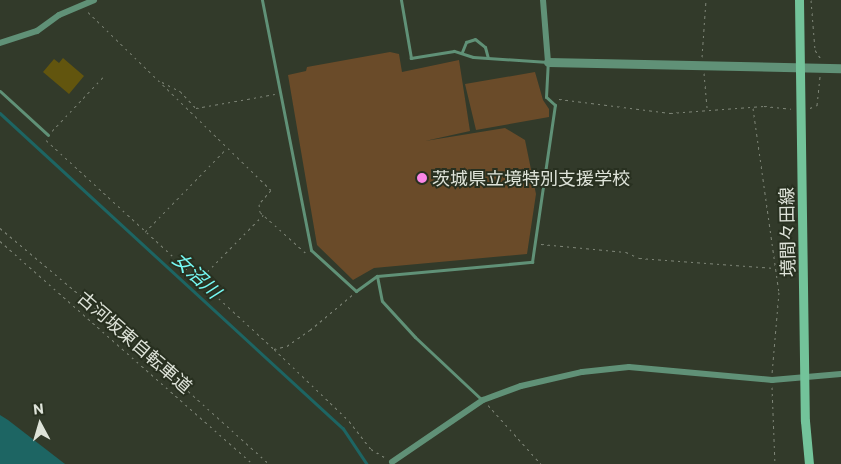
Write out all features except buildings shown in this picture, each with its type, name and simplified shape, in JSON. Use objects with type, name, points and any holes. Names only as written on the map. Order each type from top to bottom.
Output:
[{"type":"main road","name":"境間々田線","points":[[799,0],[805,379],[809,464]]},
{"type":"street","points":[[0,43],[44,28],[58,15],[94,0]]},
{"type":"street","points":[[543,0],[548,62],[841,68]]},
{"type":"street","points":[[392,462],[483,400],[549,379],[629,367],[772,380],[805,379],[841,374]]},
{"type":"lane","points":[[262,0],[303,224],[310,250],[318,258],[356,291],[377,276],[530,263],[536,244],[556,105],[546,97],[548,62],[472,57],[462,52],[410,58],[401,0]]},
{"type":"lane","points":[[462,52],[466,42],[475,39],[485,47],[488,58]]},
{"type":"lane","points":[[0,91],[48,135]]},
{"type":"lane","points":[[377,276],[382,300],[415,336],[483,400]]},
{"type":"path","points":[[706,0],[702,66],[708,109]]},
{"type":"path","points":[[550,100],[662,113],[753,106],[802,109],[817,106],[821,58],[815,50],[810,0]]},
{"type":"path","points":[[82,4],[160,81],[175,100],[271,190],[259,204],[263,214],[304,253],[318,258]]},
{"type":"path","points":[[102,77],[45,139],[144,233],[274,350],[349,421],[371,449],[392,462]]},
{"type":"path","points":[[160,81],[180,91],[196,108],[280,94]]},
{"type":"path","points":[[753,106],[763,200],[779,292],[772,380],[775,464]]},
{"type":"path","points":[[144,233],[226,148]]},
{"type":"path","points":[[198,281],[263,214]]},
{"type":"path","points":[[0,228],[106,317],[270,464]]},
{"type":"path","name":"古河坂東自転車道","points":[[0,242],[253,464]]},
{"type":"path","points":[[536,244],[626,252],[639,258],[776,268]]},
{"type":"path","points":[[274,350],[287,346],[310,330],[356,291]]},
{"type":"path","points":[[483,400],[541,464]]},
{"type":"shaded area","name":"茨城県立境特別支援学校","points":[[390,52],[399,54],[402,72],[459,60],[470,131],[425,141],[505,128],[525,140],[536,194],[527,254],[374,268],[353,280],[317,245],[288,75],[306,71],[307,67]]},
{"type":"shaded area","points":[[535,72],[543,100],[549,109],[549,117],[476,130],[465,84]]},
{"type":"water","points":[[0,415],[8,420],[65,464],[0,464]]},
{"type":"waterway","name":"女沼川","points":[[0,113],[343,428],[367,464]]},
{"type":"place","name":"茨城県立境特別支援学校","points":[[422,178]]}]
